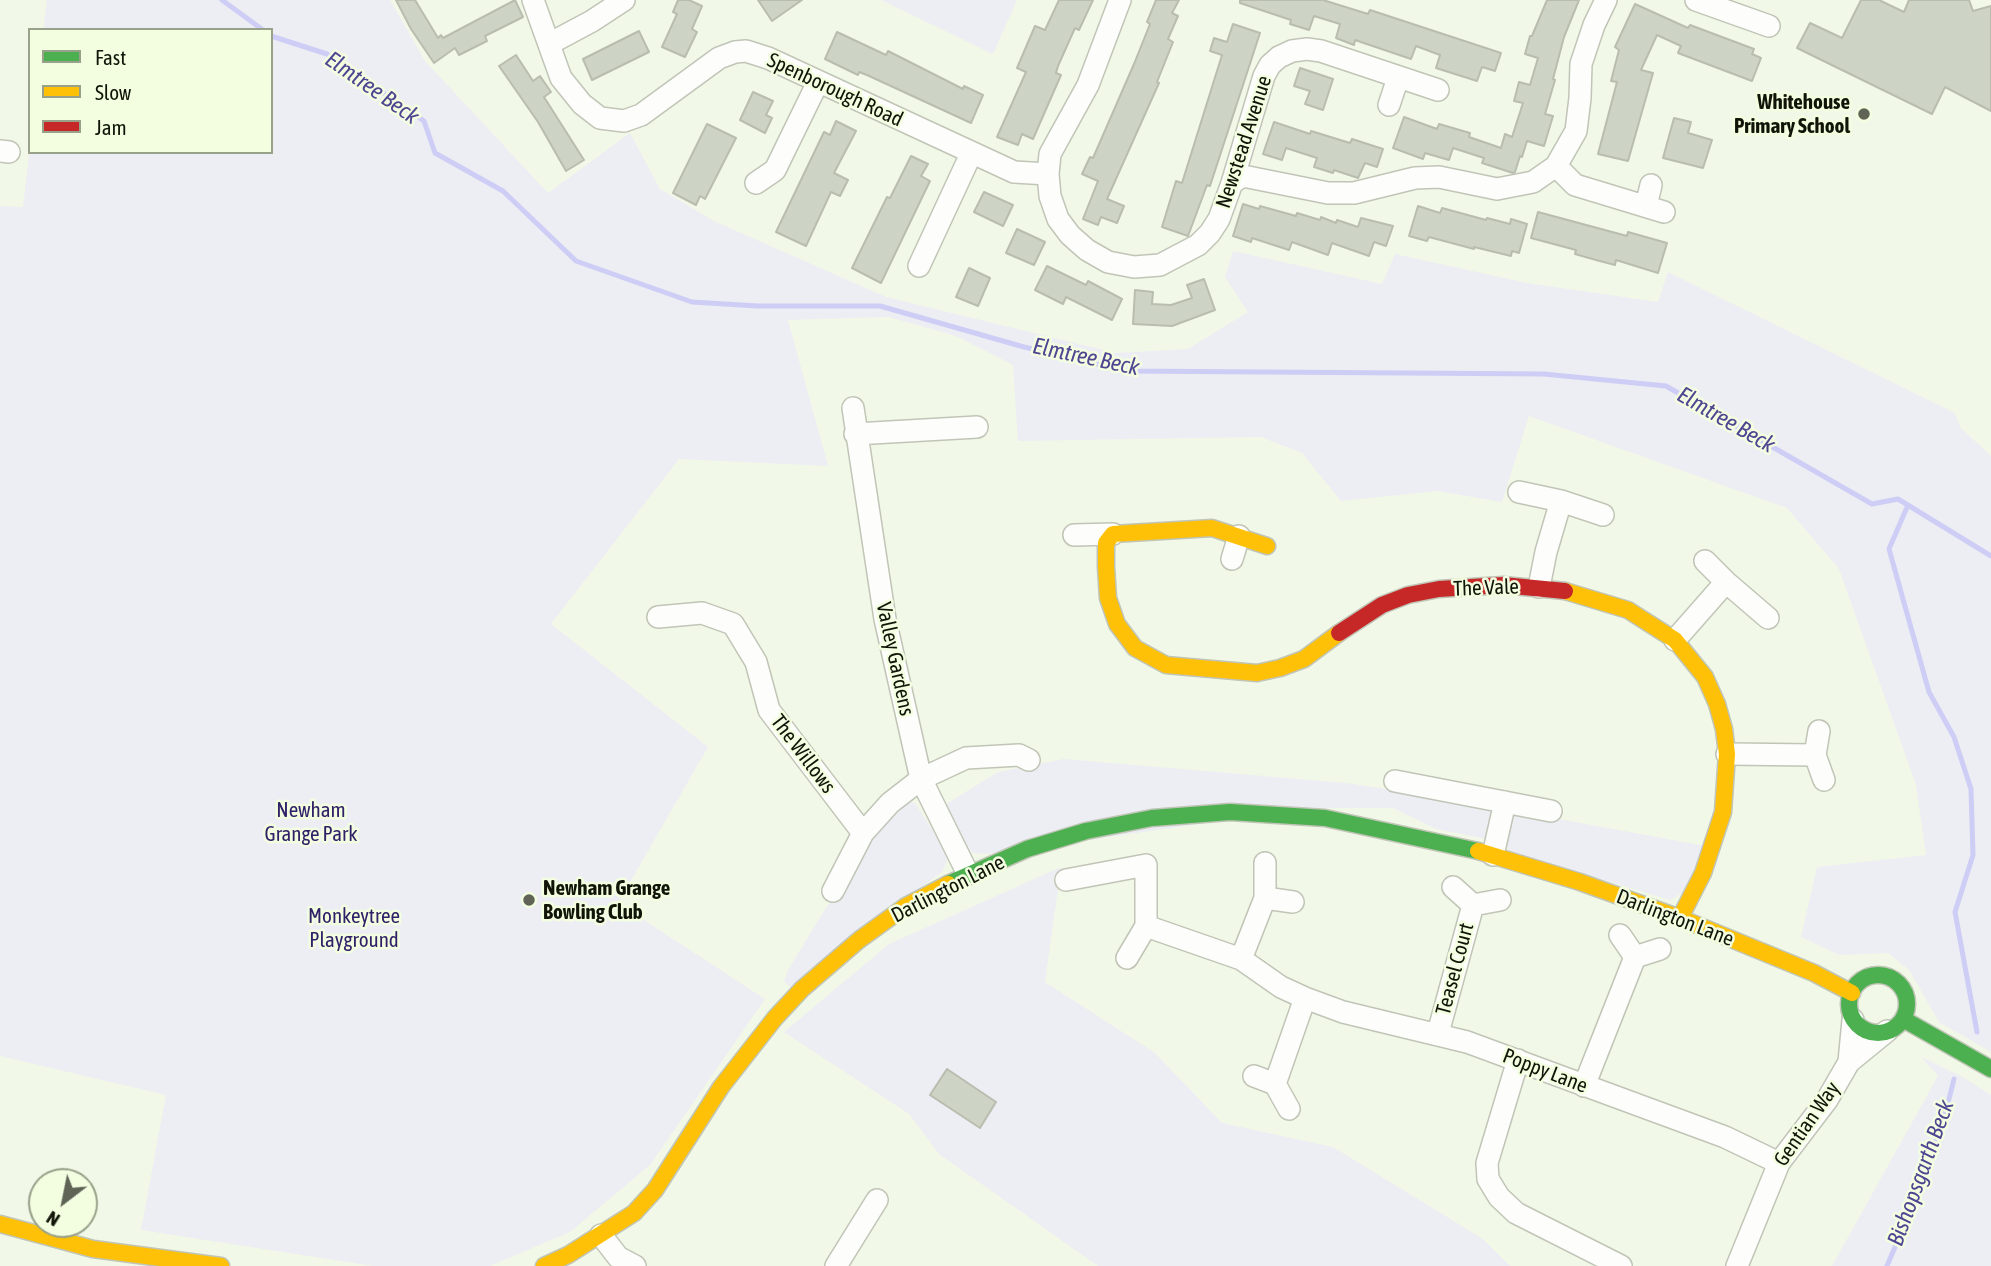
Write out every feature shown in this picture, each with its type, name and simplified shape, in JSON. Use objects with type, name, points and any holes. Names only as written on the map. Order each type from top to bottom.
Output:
[{"type":"street","name":"Spenborough Road","points":[[533,0],[561,78],[582,104],[600,118],[624,121],[641,115],[719,58],[736,51],[746,51],[768,58],[1014,172],[1048,174]]},
{"type":"street","points":[[549,44],[624,0]]},
{"type":"street","name":"Newstead Avenue","points":[[1120,0],[1088,85],[1050,154],[1048,174],[1049,196],[1058,219],[1070,235],[1087,250],[1108,262],[1134,267],[1160,265],[1198,245],[1210,233],[1219,219],[1232,183],[1264,76],[1270,65],[1279,57],[1292,51],[1307,49],[1438,90]]},
{"type":"street","points":[[1232,183],[1243,176],[1328,193],[1354,193],[1415,178],[1439,177],[1497,189],[1533,182],[1556,166],[1576,131],[1581,64],[1594,24],[1606,0]]},
{"type":"street","points":[[1698,0],[1769,26]]},
{"type":"street","points":[[1389,105],[1398,78]]},
{"type":"street","points":[[756,183],[775,170],[818,82]]},
{"type":"street","points":[[919,266],[971,154]]},
{"type":"street","points":[[1556,166],[1575,185],[1655,209],[1651,185]]},
{"type":"street","name":"Valley Gardens","points":[[853,408],[885,619],[921,779],[968,874]]},
{"type":"street","points":[[855,434],[977,427]]},
{"type":"street","points":[[1519,492],[1603,515]]},
{"type":"street","points":[[1539,587],[1561,502]]},
{"type":"street","points":[[1074,534],[1212,528],[1267,546]]},
{"type":"street","name":"The Vale","points":[[1112,534],[1105,543],[1106,567],[1108,598],[1117,624],[1135,648],[1166,665],[1257,673],[1280,668],[1304,659],[1359,618],[1382,605],[1408,595],[1470,587],[1539,587],[1572,592],[1628,610],[1675,640],[1705,677],[1717,704],[1727,754],[1723,812],[1715,841],[1703,873],[1680,918]]},
{"type":"street","points":[[1232,559],[1239,536]]},
{"type":"street","points":[[1704,561],[1768,618]]},
{"type":"street","points":[[1675,640],[1726,582]]},
{"type":"street","name":"The Willows","points":[[658,617],[702,613],[733,624],[756,662],[769,710],[863,834]]},
{"type":"street","points":[[1818,731],[1815,755],[1824,780]]},
{"type":"street","points":[[1727,754],[1815,755]]},
{"type":"street","points":[[834,891],[863,834],[890,803],[921,779],[966,758],[1019,755],[1029,760]]},
{"type":"street","points":[[1395,780],[1551,811]]},
{"type":"street","points":[[1493,855],[1505,802]]},
{"type":"street","name":"Darlington Lane","points":[[544,1266],[601,1235],[634,1213],[655,1191],[721,1087],[775,1018],[802,989],[859,940],[906,906],[968,874],[1027,849],[1086,831],[1152,818],[1230,812],[1325,818],[1493,855],[1580,882],[1680,918],[1814,972],[1852,993]]},
{"type":"street","points":[[1241,959],[1265,898],[1265,863]]},
{"type":"street","points":[[1066,880],[1146,865],[1146,926],[1128,958]]},
{"type":"street","name":"Teasel Court","points":[[1453,887],[1473,905]]},
{"type":"street","points":[[1265,898],[1293,902]]},
{"type":"street","name":"Teasel Court","points":[[1473,905],[1500,900]]},
{"type":"street","name":"Teasel Court","points":[[1438,1033],[1473,905]]},
{"type":"street","name":"Poppy Lane","points":[[1146,926],[1241,959],[1281,987],[1305,999],[1343,1012],[1438,1033],[1518,1059],[1725,1138],[1779,1163]]},
{"type":"street","points":[[1620,935],[1635,957]]},
{"type":"street","points":[[1635,957],[1660,949]]},
{"type":"street","points":[[1584,1086],[1635,957]]},
{"type":"street","points":[[1873,975],[1889,977],[1898,982],[1906,997],[1907,1007],[1895,1025],[1849,1062],[1853,1020],[1850,1010],[1852,993],[1858,983],[1866,978],[1873,975]]},
{"type":"street","points":[[1275,1084],[1305,999]]},
{"type":"street","points":[[1853,1020],[1872,1032],[1895,1025],[1991,1069]]},
{"type":"street","points":[[1518,1059],[1487,1163],[1488,1179],[1499,1197],[1516,1213],[1620,1266]]},
{"type":"street","name":"Gentian Way","points":[[1737,1266],[1779,1163],[1827,1100],[1849,1062]]},
{"type":"street","points":[[1254,1076],[1275,1084],[1289,1108]]},
{"type":"street","points":[[836,1266],[877,1200]]},
{"type":"street","points":[[0,1224],[93,1249],[220,1266]]},
{"type":"street","points":[[601,1235],[618,1257],[635,1266]]},
{"type":"green space","name":"Newham Grange Park","points":[[47,0],[390,0],[425,61],[548,193],[630,133],[660,189],[714,221],[886,297],[1116,353],[1188,349],[1248,312],[1225,277],[1233,251],[1382,284],[1395,254],[1527,283],[1658,302],[1668,272],[1955,413],[1960,427],[1991,456],[1991,1052],[1939,1022],[1909,970],[1888,953],[1839,955],[1801,937],[1817,867],[1926,855],[1916,785],[1839,569],[1787,508],[1529,416],[1502,502],[1437,491],[1341,501],[1302,453],[1261,437],[1018,441],[1013,365],[956,336],[889,317],[788,320],[828,466],[679,459],[551,624],[708,747],[618,903],[765,999],[650,1165],[570,1232],[490,1266],[373,1266],[141,1230],[166,1095],[0,1056],[0,206],[23,207],[29,154],[273,154],[273,28],[43,28]]},
{"type":"green space","points":[[881,0],[1017,0],[993,54]]},
{"type":"green space","points":[[1064,759],[1346,783],[1492,805],[1497,812],[1487,839],[1436,829],[1393,808],[1315,808],[986,854],[973,853],[963,843],[943,807],[946,804],[998,772]]},
{"type":"green space","points":[[909,802],[915,803],[942,845],[947,860],[943,871],[790,987],[784,981],[788,970],[824,911],[882,827]]},
{"type":"green space","points":[[1518,810],[1705,846],[1684,892],[1670,900],[1510,852],[1504,842],[1510,820]]},
{"type":"green space","points":[[1061,867],[1045,982],[1155,1053],[1222,1123],[1333,1147],[1483,1239],[1510,1266],[1098,1266],[939,1154],[909,1114],[784,1032],[889,944]]},
{"type":"green space","points":[[1921,1057],[1963,1077],[1991,1095],[1991,1266],[1832,1266],[1938,1076]]},
{"type":"building","points":[[396,0],[415,0],[438,38],[441,35],[443,38],[515,0],[523,17],[485,36],[487,41],[459,55],[455,48],[434,63],[411,29]]},
{"type":"building","points":[[678,0],[689,0],[702,6],[692,29],[697,32],[685,57],[662,47],[677,14],[673,12]]},
{"type":"building","points":[[758,0],[802,0],[772,21]]},
{"type":"building","points":[[1059,0],[1093,0],[1079,30],[1075,28],[1058,66],[1056,73],[1061,75],[1033,139],[1022,134],[1018,145],[997,137],[1026,72],[1017,68],[1035,26],[1045,30]]},
{"type":"building","points":[[1156,0],[1179,0],[1172,13],[1178,16],[1168,39],[1173,42],[1157,82],[1159,83],[1107,199],[1124,206],[1117,223],[1101,217],[1098,225],[1083,219],[1098,181],[1082,174],[1090,157],[1093,158],[1134,64],[1150,24],[1147,22]]},
{"type":"building","points":[[1240,0],[1323,0],[1368,14],[1370,10],[1501,53],[1495,71],[1482,67],[1477,81],[1436,68],[1440,55],[1416,46],[1411,59],[1355,40],[1354,45],[1336,38],[1340,24],[1314,16],[1309,30],[1290,24],[1291,20],[1240,3]]},
{"type":"building","points":[[1547,0],[1579,0],[1564,37],[1553,79],[1555,80],[1545,114],[1553,116],[1544,146],[1527,141],[1513,173],[1482,163],[1484,158],[1453,148],[1449,160],[1425,153],[1423,159],[1393,148],[1404,117],[1437,129],[1439,124],[1470,133],[1469,137],[1501,148],[1505,134],[1512,137],[1523,103],[1514,101],[1519,82],[1530,85],[1538,58],[1525,54],[1530,36]]},
{"type":"building","points":[[1861,0],[1879,0],[1904,12],[1909,0],[1969,0],[1973,11],[1991,6],[1991,111],[1945,87],[1932,114],[1797,48],[1810,23],[1842,38]]},
{"type":"building","points":[[1635,4],[1688,28],[1690,25],[1754,49],[1752,54],[1761,58],[1752,81],[1678,53],[1681,46],[1657,35],[1641,70],[1653,73],[1628,161],[1598,154],[1617,82],[1611,81],[1619,50],[1615,47]]},
{"type":"building","points":[[1233,24],[1260,33],[1210,186],[1207,185],[1188,236],[1162,227],[1176,181],[1182,183],[1222,55],[1210,51],[1214,38],[1227,42]]},
{"type":"building","points":[[639,31],[649,52],[592,80],[583,59]]},
{"type":"building","points":[[837,32],[886,55],[888,51],[963,89],[964,86],[983,95],[971,123],[867,75],[859,72],[858,75],[825,59]]},
{"type":"building","points":[[516,55],[533,81],[540,76],[551,92],[544,97],[584,160],[566,171],[538,122],[499,66]]},
{"type":"building","points":[[1300,68],[1333,79],[1323,110],[1305,104],[1310,91],[1294,86]]},
{"type":"building","points":[[753,92],[773,101],[766,115],[772,118],[765,133],[740,120]]},
{"type":"building","points":[[1674,118],[1691,122],[1688,133],[1712,140],[1703,168],[1663,158]]},
{"type":"building","points":[[836,121],[856,131],[834,173],[848,180],[840,196],[831,192],[806,246],[776,232],[824,132],[830,135]]},
{"type":"building","points":[[1274,122],[1310,134],[1311,131],[1350,143],[1352,139],[1383,149],[1377,167],[1365,163],[1358,178],[1314,167],[1317,158],[1286,148],[1282,160],[1263,154]]},
{"type":"building","points":[[707,124],[736,138],[705,199],[700,196],[696,205],[673,193]]},
{"type":"building","points":[[911,156],[928,164],[921,176],[930,181],[881,283],[852,268],[887,197],[890,198]]},
{"type":"building","points":[[984,192],[1013,205],[1003,226],[974,212]]},
{"type":"building","points":[[1243,204],[1296,216],[1297,213],[1320,220],[1321,217],[1336,223],[1337,220],[1358,227],[1361,218],[1393,226],[1386,246],[1374,242],[1369,256],[1332,243],[1328,255],[1292,242],[1289,250],[1252,238],[1251,242],[1233,236]]},
{"type":"building","points":[[1418,206],[1440,213],[1442,208],[1486,220],[1487,218],[1510,224],[1511,219],[1527,224],[1519,253],[1512,251],[1511,256],[1429,237],[1427,241],[1409,236]]},
{"type":"building","points":[[1538,212],[1627,236],[1628,232],[1667,243],[1658,273],[1616,260],[1615,265],[1596,260],[1575,254],[1576,250],[1531,238]]},
{"type":"building","points":[[1017,229],[1045,242],[1034,265],[1006,253]]},
{"type":"building","points":[[1047,266],[1086,285],[1088,281],[1122,299],[1112,320],[1066,297],[1063,304],[1035,290]]},
{"type":"building","points":[[969,268],[990,278],[978,306],[956,297]]},
{"type":"building","points":[[1204,279],[1215,310],[1172,326],[1133,324],[1135,290],[1153,292],[1152,304],[1171,305],[1192,298],[1187,285]]},
{"type":"building","points":[[947,1069],[996,1102],[980,1128],[930,1095]]},
{"type":"waterway","name":"Elmtree Beck","points":[[222,0],[260,28]]},
{"type":"waterway","name":"Elmtree Beck","points":[[273,37],[327,54],[424,121],[435,153],[503,191],[576,261],[692,302],[758,306],[880,306],[1024,347],[1126,371],[1544,374],[1666,386],[1872,504],[1898,499],[1991,556]]},
{"type":"waterway","name":"Bishopsgarth Beck","points":[[1908,505],[1889,549],[1929,692],[1954,737],[1971,789],[1973,855],[1955,912],[1977,1032]]},
{"type":"waterway","name":"Bishopsgarth Beck","points":[[1887,1266],[1920,1188],[1954,1079]]},
{"type":"traffic: fast","points":[[948,884],[1027,849],[1086,831],[1152,818],[1230,812],[1325,818],[1478,851]]},
{"type":"traffic: fast","points":[[1878,975],[1894,980],[1902,988],[1907,1004],[1902,1020],[1894,1028],[1878,1033],[1862,1028],[1854,1020],[1849,1004],[1854,988],[1862,980],[1878,975]]},
{"type":"traffic: fast","points":[[1903,1019],[1991,1069]]},
{"type":"traffic: slow","points":[[1267,546],[1212,528],[1113,534],[1106,543],[1106,567],[1108,598],[1117,624],[1135,648],[1166,665],[1257,673],[1304,659],[1339,633]]},
{"type":"traffic: slow","points":[[1565,591],[1628,610],[1675,640],[1705,677],[1717,704],[1727,754],[1723,812],[1703,873],[1680,918]]},
{"type":"traffic: slow","points":[[1478,851],[1580,882],[1680,918],[1814,973],[1852,993]]},
{"type":"traffic: slow","points":[[544,1266],[568,1255],[634,1213],[655,1190],[721,1087],[775,1018],[802,989],[859,940],[906,906],[948,884]]},
{"type":"traffic: slow","points":[[0,1224],[93,1249],[221,1266]]},
{"type":"traffic: jam","points":[[1339,633],[1382,605],[1408,595],[1439,589],[1503,585],[1565,591]]},
{"type":"place","name":"Whitehouse Primary School","points":[[1864,114]]},
{"type":"place","name":"Newham Grange Bowling Club","points":[[529,900]]},
{"type":"park label","name":"Monkeytree Playground","points":[[354,928]]}]
